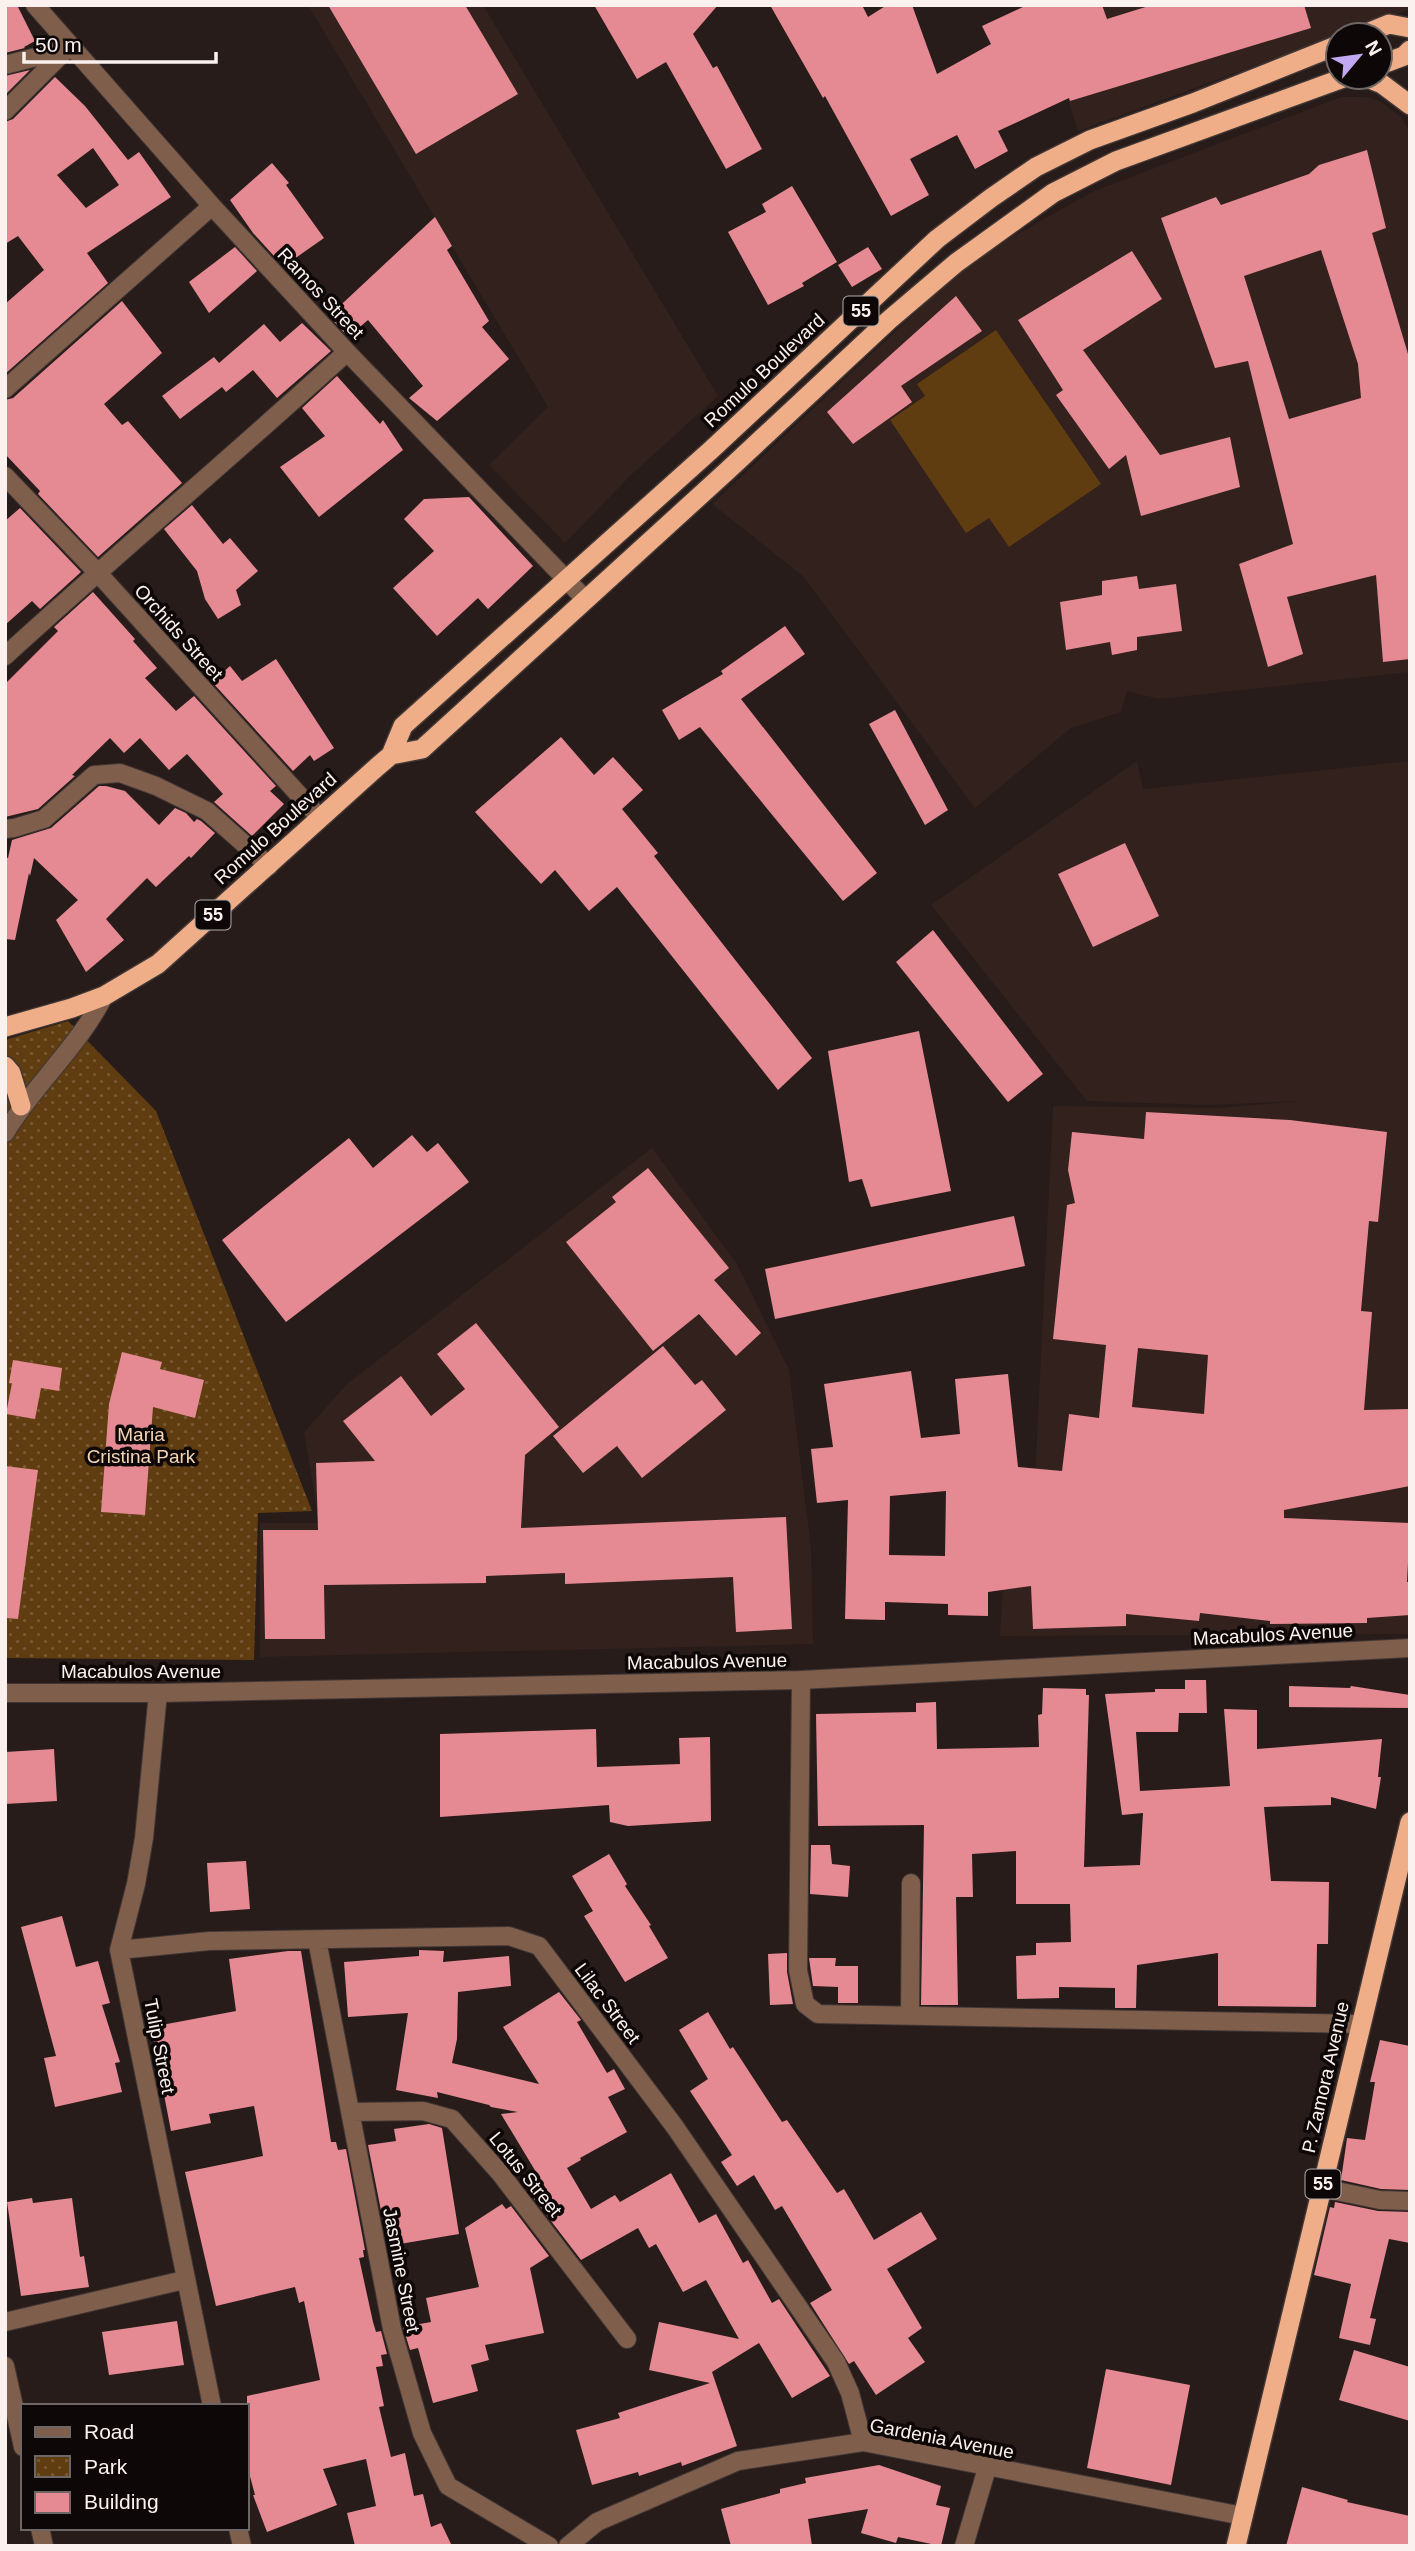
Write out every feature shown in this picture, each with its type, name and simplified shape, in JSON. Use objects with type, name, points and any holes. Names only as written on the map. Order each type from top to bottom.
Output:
[{"type":"highway","points":[[1394,60],[1410,50]]},
{"type":"highway","name":"Romulo Boulevard","points":[[6,1026],[72,1008],[104,996],[158,964],[391,755],[403,726],[711,450],[937,239],[991,198],[1036,167],[1090,140],[1193,103],[1324,51]]},
{"type":"highway","name":"Romulo Boulevard","points":[[391,755],[422,749],[889,320],[956,263],[1053,193],[1116,161],[1324,85]]},
{"type":"highway","points":[[1391,91],[1410,105]]},
{"type":"highway","points":[[5,1066],[21,1106]]},
{"type":"highway","name":"P. Zamora Avenue","points":[[1236,2546],[1410,1822]]},
{"type":"street","name":"Ramos Street","points":[[35,5],[68,47],[346,352],[586,600]]},
{"type":"street","points":[[5,65],[68,47]]},
{"type":"street","points":[[5,111],[68,47]]},
{"type":"street","points":[[5,389],[212,206]]},
{"type":"street","points":[[5,656],[97,572],[221,467],[346,352]]},
{"type":"street","name":"Orchids Street","points":[[5,476],[97,572],[320,818]]},
{"type":"street","points":[[5,829],[44,818],[94,775],[120,773],[156,786],[207,811],[269,866]]},
{"type":"street","points":[[5,1133],[21,1106],[81,1033],[104,996]]},
{"type":"street","name":"Macabulos Avenue","points":[[5,1693],[159,1693],[801,1680],[1410,1648]]},
{"type":"street","points":[[801,1680],[798,1970],[805,2004],[818,2014],[1361,2024]]},
{"type":"street","name":"Tulip Street","points":[[159,1693],[140,1861],[119,1950],[184,2280],[212,2404]]},
{"type":"street","points":[[910,2015],[911,1883]]},
{"type":"street","name":"Lilac Street","points":[[119,1950],[209,1941],[509,1936],[539,1946],[675,2127],[836,2362],[850,2393],[863,2442]]},
{"type":"street","name":"Jasmine Street","points":[[317,1940],[391,2329],[422,2433],[448,2486],[549,2546]]},
{"type":"street","name":"Lotus Street","points":[[350,2112],[423,2111],[452,2119],[500,2173],[628,2339]]},
{"type":"street","points":[[1322,2188],[1380,2200],[1410,2201]]},
{"type":"street","points":[[5,2322],[184,2280]]},
{"type":"street","points":[[5,2366],[21,2438]]},
{"type":"street","name":"Gardenia Avenue","points":[[568,2546],[597,2522],[738,2460],[863,2442],[1243,2516]]},
{"type":"street","points":[[964,2546],[987,2468]]},
{"type":"shaded area","points":[[308,5],[483,5],[718,396],[631,475],[565,543],[489,465],[548,407]]},
{"type":"shaded area","points":[[1038,5],[1410,5],[1410,9],[1377,21],[1324,21],[1324,41],[1078,131]]},
{"type":"shaded area","points":[[1341,97],[1366,97],[1380,101],[1401,117],[1410,133],[1410,672],[1159,699],[1127,691],[1121,712],[1071,728],[975,808],[804,577],[712,504],[971,260],[1094,191]]},
{"type":"shaded area","points":[[1137,761],[1143,789],[1410,761],[1410,1634],[1000,1636],[1007,1510],[1035,1481],[1053,1106],[1218,1108],[1301,1101],[1209,1105],[1087,1101],[931,905]]},
{"type":"shaded area","points":[[652,1148],[737,1264],[789,1370],[811,1548],[813,1644],[260,1657],[260,1523],[319,1523],[304,1432],[347,1384]]},
{"type":"green space","points":[[996,330],[1101,484],[1009,547],[989,518],[966,533],[890,420],[925,396],[917,384]]},
{"type":"green space","name":"Maria Cristina Park","points":[[68,1021],[156,1111],[312,1511],[258,1513],[254,1660],[5,1658],[5,1040]]},
{"type":"building","points":[[5,5],[17,5],[35,41],[25,48],[5,53]]},
{"type":"building","points":[[328,5],[465,5],[518,94],[416,154]]},
{"type":"building","points":[[594,5],[718,5],[693,34],[713,68],[717,66],[762,149],[726,169],[666,62],[637,79]]},
{"type":"building","points":[[770,5],[862,5],[868,17],[887,5],[912,5],[937,74],[991,44],[982,26],[1027,5],[1102,5],[1107,19],[1152,5],[1304,5],[1311,28],[1070,101],[1069,98],[998,131],[1008,151],[975,169],[957,135],[910,159],[929,195],[891,216],[825,96],[823,98]]},
{"type":"building","points":[[30,70],[5,95],[5,76]]},
{"type":"building","points":[[55,77],[85,106],[128,160],[139,152],[171,197],[87,253],[108,283],[5,374],[5,304],[44,270],[18,236],[5,244],[5,122],[13,119]],"holes":[[[93,148],[119,185],[86,208],[57,175]]]},
{"type":"building","points":[[1367,150],[1386,228],[1372,233],[1408,354],[1410,369],[1410,659],[1383,662],[1376,575],[1287,597],[1303,654],[1268,667],[1239,564],[1293,544],[1248,361],[1215,368],[1161,218],[1216,197],[1221,205],[1309,174],[1319,165]],"holes":[[[1321,250],[1358,364],[1361,398],[1289,419],[1244,276]]]},
{"type":"building","points":[[272,163],[289,183],[286,185],[324,238],[287,264],[278,253],[274,256],[253,233],[230,200]]},
{"type":"building","points":[[792,186],[837,262],[802,283],[804,286],[768,305],[728,232],[766,212],[762,204]]},
{"type":"building","points":[[435,217],[452,246],[447,250],[489,321],[482,327],[509,359],[437,421],[409,398],[423,386],[368,320],[348,337],[329,316]]},
{"type":"building","points":[[235,247],[257,271],[209,313],[189,282]]},
{"type":"building","points":[[868,247],[882,269],[852,287],[838,265]]},
{"type":"building","points":[[1132,251],[1162,299],[1083,350],[1160,455],[1230,437],[1240,487],[1141,516],[1126,455],[1109,469],[1056,395],[1063,390],[1018,320]]},
{"type":"building","points":[[956,296],[982,331],[901,386],[912,402],[853,444],[827,412]]},
{"type":"building","points":[[122,301],[162,353],[104,404],[122,425],[128,421],[182,483],[98,557],[38,494],[40,491],[5,454],[5,400],[13,398]]},
{"type":"building","points":[[302,323],[331,351],[277,398],[253,370],[226,392],[222,387],[180,419],[162,396],[214,357],[219,363],[264,324],[280,342]]},
{"type":"building","points":[[337,376],[380,424],[383,420],[403,450],[319,517],[280,467],[325,436],[302,408]]},
{"type":"building","points":[[469,497],[533,566],[488,609],[478,598],[437,636],[393,588],[434,551],[404,519],[424,499]]},
{"type":"building","points":[[192,505],[223,544],[230,538],[258,571],[236,590],[241,605],[218,619],[205,599],[197,571],[164,529]]},
{"type":"building","points":[[20,508],[81,572],[40,609],[32,601],[5,625],[5,521]]},
{"type":"building","points":[[1137,576],[1139,589],[1176,584],[1182,631],[1137,637],[1137,650],[1112,655],[1110,642],[1066,650],[1060,602],[1102,595],[1102,581]]},
{"type":"building","points":[[93,592],[157,668],[145,678],[176,711],[194,696],[276,786],[270,791],[284,804],[252,836],[214,802],[223,794],[187,754],[169,770],[140,738],[124,753],[110,738],[72,775],[75,776],[38,809],[5,817],[5,684],[58,631],[54,627]]},
{"type":"building","points":[[785,626],[805,654],[741,699],[877,873],[843,901],[700,727],[679,740],[662,710],[723,674],[721,671]]},
{"type":"building","points":[[276,659],[334,748],[314,761],[310,755],[293,771],[212,682],[230,666],[242,681]]},
{"type":"building","points":[[895,710],[948,810],[925,825],[869,724]]},
{"type":"building","points":[[561,737],[594,775],[613,757],[643,790],[622,809],[658,853],[654,856],[812,1058],[778,1090],[617,887],[589,911],[555,870],[541,884],[475,812]]},
{"type":"building","points":[[99,786],[125,791],[159,825],[175,808],[186,813],[194,822],[197,819],[201,821],[215,833],[191,858],[189,856],[156,887],[147,878],[106,919],[124,940],[86,972],[56,920],[78,900],[34,858],[15,940],[5,939],[5,857],[8,858],[12,840],[51,828]]},
{"type":"building","points":[[1125,843],[1159,916],[1093,947],[1058,874]]},
{"type":"building","points":[[933,930],[1043,1074],[1008,1102],[896,962]]},
{"type":"building","points":[[919,1031],[951,1191],[871,1207],[862,1179],[849,1182],[828,1051]]},
{"type":"building","points":[[1146,1112],[1290,1120],[1387,1132],[1378,1222],[1369,1221],[1361,1311],[1372,1312],[1364,1410],[1410,1409],[1410,1486],[1284,1510],[1284,1518],[1410,1523],[1407,1582],[1410,1582],[1410,1615],[1367,1618],[1367,1623],[1270,1624],[1270,1621],[1200,1613],[1199,1621],[1126,1614],[1126,1626],[1033,1629],[1031,1586],[988,1592],[988,1616],[948,1615],[948,1604],[885,1602],[885,1620],[845,1619],[848,1500],[817,1503],[811,1449],[833,1447],[824,1384],[911,1371],[921,1438],[960,1434],[955,1379],[1008,1374],[1018,1467],[1062,1471],[1069,1414],[1099,1418],[1106,1345],[1053,1339],[1067,1205],[1075,1203],[1068,1170],[1072,1132],[1144,1139]],"holes":[[[1138,1348],[1208,1355],[1204,1414],[1132,1407]],[[946,1491],[945,1556],[889,1555],[890,1496]]]},
{"type":"building","points":[[412,1135],[427,1152],[438,1143],[469,1182],[286,1322],[222,1240],[349,1138],[373,1168]]},
{"type":"building","points":[[648,1168],[729,1268],[714,1280],[761,1333],[736,1356],[699,1314],[653,1351],[566,1242],[616,1202],[612,1197]]},
{"type":"building","points":[[1014,1216],[1025,1266],[775,1319],[765,1269]]},
{"type":"building","points":[[476,1323],[559,1427],[525,1455],[521,1528],[786,1517],[792,1629],[736,1632],[733,1577],[565,1584],[565,1573],[486,1576],[486,1583],[324,1585],[325,1639],[265,1639],[263,1530],[318,1530],[316,1463],[375,1461],[343,1421],[401,1376],[431,1416],[465,1389],[437,1354]]},
{"type":"building","points":[[663,1346],[695,1385],[702,1380],[726,1410],[642,1478],[617,1446],[583,1473],[553,1436]]},
{"type":"building","points":[[122,1352],[162,1362],[160,1369],[204,1380],[195,1418],[153,1407],[145,1515],[101,1512],[109,1404]]},
{"type":"building","points":[[13,1360],[62,1368],[59,1391],[41,1388],[35,1419],[6,1414]]},
{"type":"building","points":[[5,1466],[38,1470],[18,1619],[5,1618]]},
{"type":"building","points":[[1185,1680],[1206,1680],[1207,1713],[1179,1713],[1178,1732],[1136,1732],[1140,1791],[1230,1786],[1224,1709],[1257,1710],[1257,1749],[1382,1739],[1378,1777],[1381,1777],[1376,1809],[1331,1797],[1331,1805],[1264,1807],[1271,1881],[1329,1882],[1328,1944],[1317,1944],[1316,2007],[1218,2006],[1218,1953],[1137,1965],[1136,2008],[1115,2008],[1115,1988],[1059,1987],[1059,1998],[1017,1999],[1016,1956],[1036,1955],[1036,1943],[1071,1942],[1070,1904],[1016,1904],[1016,1851],[972,1854],[973,1897],[956,1897],[958,2005],[921,2005],[924,1825],[818,1826],[816,1714],[916,1712],[916,1703],[936,1702],[937,1749],[1039,1747],[1038,1715],[1042,1714],[1043,1688],[1086,1689],[1086,1695],[1089,1695],[1084,1867],[1140,1865],[1143,1813],[1122,1815],[1105,1694],[1185,1689]]},
{"type":"building","points":[[1289,1686],[1351,1686],[1410,1695],[1410,1708],[1289,1707]]},
{"type":"building","points":[[596,1729],[597,1767],[680,1764],[679,1738],[710,1737],[711,1821],[628,1826],[610,1822],[609,1805],[440,1817],[440,1734]]},
{"type":"building","points":[[54,1749],[57,1801],[5,1804],[5,1752]]},
{"type":"building","points":[[811,1845],[830,1845],[832,1864],[850,1866],[848,1897],[810,1894]]},
{"type":"building","points":[[609,1854],[668,1958],[625,1982],[584,1916],[593,1911],[572,1876]]},
{"type":"building","points":[[246,1861],[250,1909],[210,1912],[207,1863]]},
{"type":"building","points":[[62,1916],[76,1967],[98,1961],[110,2003],[102,2005],[120,2062],[115,2063],[122,2092],[55,2107],[44,2058],[56,2056],[21,1927]]},
{"type":"building","points":[[419,1950],[444,1951],[443,1962],[509,1956],[511,1986],[458,1992],[457,2039],[452,2063],[539,2084],[503,2027],[559,1992],[581,2020],[577,2022],[607,2073],[614,2069],[625,2089],[608,2097],[627,2132],[567,2168],[591,2209],[615,2195],[620,2202],[671,2173],[699,2223],[716,2214],[743,2263],[748,2260],[772,2303],[779,2299],[830,2376],[792,2398],[759,2343],[712,2372],[737,2446],[682,2466],[681,2462],[639,2476],[638,2472],[592,2485],[576,2430],[620,2418],[618,2413],[710,2383],[649,2370],[659,2322],[739,2339],[706,2280],[683,2292],[656,2244],[649,2248],[638,2228],[581,2260],[531,2195],[545,2187],[501,2114],[518,2112],[437,2092],[438,2098],[396,2090],[408,2013],[348,2017],[344,1962],[419,1956]]},
{"type":"building","points":[[301,1951],[331,2142],[336,2142],[338,2150],[346,2149],[365,2250],[364,2257],[359,2258],[373,2322],[376,2332],[381,2331],[387,2354],[381,2355],[383,2366],[376,2367],[384,2406],[379,2407],[391,2457],[405,2453],[414,2496],[423,2494],[431,2527],[441,2523],[452,2546],[355,2546],[347,2513],[376,2506],[366,2459],[323,2469],[337,2505],[267,2532],[253,2495],[248,2469],[247,2396],[320,2380],[304,2301],[299,2303],[295,2287],[216,2306],[185,2172],[263,2156],[254,2106],[209,2114],[211,2123],[171,2131],[151,2027],[236,2011],[229,1959]]},
{"type":"building","points":[[787,1953],[787,1972],[793,2004],[770,2005],[768,1954]]},
{"type":"building","points":[[809,1958],[836,1958],[835,1966],[858,1966],[858,2003],[838,2003],[838,1987],[813,1986]]},
{"type":"building","points":[[708,2012],[730,2049],[733,2047],[782,2122],[787,2120],[837,2193],[844,2189],[874,2240],[921,2212],[937,2239],[887,2269],[922,2328],[908,2338],[925,2362],[876,2395],[854,2361],[849,2364],[810,2303],[832,2290],[782,2206],[775,2210],[754,2175],[737,2186],[721,2162],[732,2155],[690,2091],[708,2079],[679,2030]]},
{"type":"building","points":[[1380,2040],[1410,2046],[1410,2190],[1381,2189],[1341,2180],[1347,2138],[1365,2140],[1375,2082],[1370,2082]]},
{"type":"building","points":[[429,2124],[442,2128],[459,2234],[388,2246],[368,2145],[396,2141],[394,2129]]},
{"type":"building","points":[[32,2198],[33,2203],[72,2198],[80,2257],[84,2256],[89,2287],[21,2296],[7,2202]]},
{"type":"building","points":[[1335,2202],[1378,2211],[1410,2212],[1410,2243],[1389,2239],[1370,2318],[1376,2319],[1370,2345],[1339,2338],[1351,2284],[1314,2275],[1330,2207],[1334,2208]]},
{"type":"building","points":[[502,2204],[506,2209],[511,2206],[549,2256],[530,2268],[544,2333],[485,2345],[489,2360],[471,2365],[478,2391],[433,2403],[418,2348],[410,2350],[403,2327],[431,2322],[426,2298],[479,2287],[465,2228]]},
{"type":"building","points":[[177,2321],[184,2365],[109,2375],[102,2332]]},
{"type":"building","points":[[1354,2350],[1410,2367],[1410,2421],[1339,2400]]},
{"type":"building","points":[[1106,2369],[1190,2385],[1171,2485],[1087,2468]]},
{"type":"building","points":[[879,2465],[941,2486],[936,2505],[950,2508],[941,2546],[898,2537],[896,2543],[861,2533],[868,2509],[808,2519],[812,2546],[731,2546],[721,2509],[780,2493],[780,2489],[806,2483],[805,2478]]},
{"type":"building","points":[[1302,2487],[1348,2500],[1347,2502],[1410,2516],[1410,2546],[1286,2546]]}]
